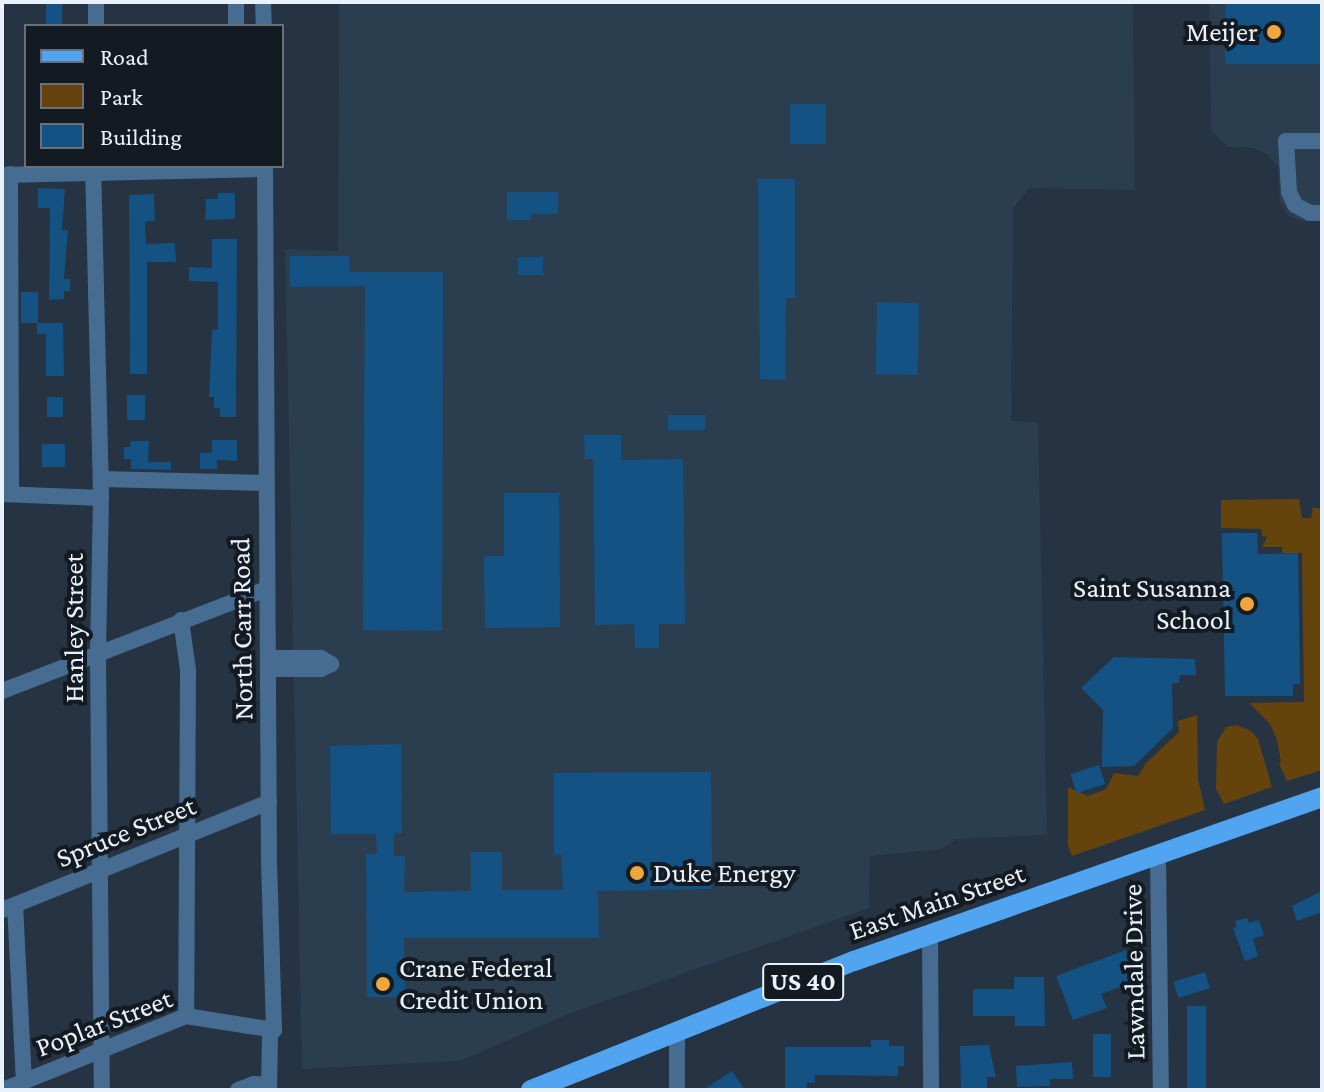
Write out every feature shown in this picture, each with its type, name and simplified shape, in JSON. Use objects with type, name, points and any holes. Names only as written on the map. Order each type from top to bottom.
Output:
[{"type":"main road","name":"East Main Street","points":[[531,1090],[930,935],[1322,797]]},
{"type":"street","points":[[96,2],[96,24]]},
{"type":"street","points":[[236,2],[236,24]]},
{"type":"street","points":[[263,2],[264,24]]},
{"type":"street","points":[[1322,141],[1286,141],[1289,192],[1295,205],[1310,213],[1322,213]]},
{"type":"street","points":[[101,498],[6,494],[6,174],[93,169],[265,168]]},
{"type":"street","name":"North Carr Road","points":[[265,168],[269,802],[274,1030],[270,1034],[269,1088]]},
{"type":"street","name":"Hanley Street","points":[[93,169],[101,479],[98,653],[102,1090]]},
{"type":"street","points":[[101,479],[266,483]]},
{"type":"street","points":[[2,691],[267,589]]},
{"type":"street","points":[[181,620],[188,670],[186,1016]]},
{"type":"street","name":"Spruce Street","points":[[9,908],[269,802]]},
{"type":"street","name":"Lawndale Drive","points":[[1158,854],[1161,1090]]},
{"type":"street","points":[[9,908],[24,1081]]},
{"type":"street","points":[[930,935],[931,1090]]},
{"type":"street","name":"Poplar Street","points":[[3,1090],[186,1016],[274,1030]]},
{"type":"street","points":[[677,1032],[677,1090]]},
{"type":"street","points":[[238,1090],[254,1084],[269,1088]]},
{"type":"shaded area","name":"Duke Energy","points":[[339,2],[1133,2],[1135,190],[1029,188],[1013,209],[1011,421],[1038,422],[1047,835],[957,839],[942,849],[870,856],[869,908],[568,1014],[460,1061],[302,1069],[285,249],[338,251]]},
{"type":"shaded area","points":[[1209,2],[1322,2],[1322,221],[1301,221],[1288,216],[1280,203],[1278,167],[1268,154],[1254,148],[1228,147],[1211,130]]},
{"type":"green space","points":[[1299,499],[1302,518],[1311,518],[1313,507],[1322,509],[1322,770],[1287,781],[1279,764],[1277,740],[1270,724],[1249,703],[1304,702],[1302,553],[1282,553],[1282,547],[1262,547],[1267,537],[1262,536],[1262,529],[1221,528],[1221,500]]},
{"type":"green space","points":[[1197,715],[1198,779],[1205,810],[1072,856],[1068,846],[1068,787],[1088,796],[1106,789],[1114,773],[1138,776],[1146,763],[1179,732],[1178,721]]},
{"type":"green space","points":[[1236,725],[1251,731],[1258,739],[1272,787],[1224,804],[1216,789],[1217,742],[1226,727]]},
{"type":"building","points":[[46,2],[62,2],[62,24],[46,24]]},
{"type":"building","name":"Meijer","points":[[1225,2],[1322,2],[1322,64],[1225,64]]},
{"type":"building","points":[[790,104],[826,104],[826,144],[790,144]]},
{"type":"building","points":[[758,179],[795,179],[795,298],[786,298],[785,380],[760,379]]},
{"type":"building","points":[[38,188],[65,189],[62,230],[68,230],[64,279],[70,279],[70,291],[64,291],[64,299],[49,300],[50,208],[38,208]]},
{"type":"building","points":[[507,192],[558,192],[558,214],[531,214],[531,220],[507,220]]},
{"type":"building","points":[[218,193],[235,193],[235,219],[205,220],[206,199],[218,199]]},
{"type":"building","points":[[154,194],[155,220],[145,222],[146,244],[175,243],[176,262],[147,262],[147,374],[130,374],[129,195]]},
{"type":"building","points":[[212,239],[237,239],[236,417],[220,417],[220,408],[214,408],[214,397],[209,397],[212,330],[218,330],[218,282],[189,281],[189,267],[212,268]]},
{"type":"building","points":[[290,256],[349,256],[350,272],[443,272],[442,631],[363,630],[365,286],[290,287]]},
{"type":"building","points":[[518,257],[543,257],[543,275],[518,275]]},
{"type":"building","points":[[21,292],[38,292],[38,323],[21,323]]},
{"type":"building","points":[[877,302],[919,303],[918,375],[876,374]]},
{"type":"building","points":[[37,323],[63,323],[64,376],[46,376],[46,334],[37,334]]},
{"type":"building","points":[[127,395],[145,395],[145,420],[127,420]]},
{"type":"building","points":[[47,397],[63,397],[63,417],[47,417]]},
{"type":"building","points":[[668,415],[705,415],[705,430],[668,430]]},
{"type":"building","points":[[584,435],[621,435],[621,460],[683,459],[685,624],[659,624],[659,648],[635,648],[634,624],[595,625],[593,459],[585,459]]},
{"type":"building","points":[[212,440],[237,440],[237,461],[217,460],[217,469],[200,469],[200,453],[212,453]]},
{"type":"building","points":[[131,441],[149,441],[148,462],[171,462],[171,470],[131,469],[131,459],[124,459],[124,447],[130,447]]},
{"type":"building","points":[[42,444],[65,444],[65,467],[42,467]]},
{"type":"building","points":[[504,493],[559,493],[560,627],[485,628],[484,556],[504,556]]},
{"type":"building","points":[[1222,533],[1257,533],[1258,554],[1298,553],[1300,684],[1293,684],[1293,696],[1225,696]]},
{"type":"building","points":[[1114,657],[1195,659],[1196,675],[1180,675],[1179,683],[1172,683],[1173,728],[1134,766],[1102,767],[1103,710],[1081,688]]},
{"type":"building","name":"Duke Energy","points":[[401,744],[402,833],[394,834],[394,856],[405,856],[404,892],[471,891],[471,852],[502,852],[502,890],[563,890],[561,854],[554,855],[554,773],[711,772],[712,889],[598,891],[599,938],[404,938],[405,997],[367,997],[366,854],[377,854],[376,834],[331,834],[330,746]]},
{"type":"building","points":[[1099,765],[1105,784],[1077,793],[1070,774]]},
{"type":"building","points":[[1322,891],[1322,912],[1297,921],[1292,906]]},
{"type":"building","points":[[1247,918],[1249,923],[1259,920],[1264,935],[1253,939],[1258,956],[1245,961],[1233,928],[1237,927],[1235,921]]},
{"type":"building","points":[[1126,950],[1137,981],[1101,994],[1107,1008],[1073,1020],[1056,976]]},
{"type":"building","points":[[1205,972],[1210,988],[1178,998],[1173,982]]},
{"type":"building","points":[[1014,977],[1044,977],[1045,1026],[1015,1026],[1015,1016],[973,1016],[973,989],[1014,989]]},
{"type":"building","points":[[1187,1006],[1206,1006],[1206,1090],[1187,1090]]},
{"type":"building","points":[[1093,1034],[1111,1034],[1111,1077],[1093,1077]]},
{"type":"building","points":[[871,1040],[889,1040],[889,1046],[904,1046],[904,1066],[898,1066],[898,1076],[815,1075],[815,1083],[807,1083],[807,1089],[785,1089],[785,1047],[871,1047]]},
{"type":"building","points":[[989,1045],[996,1077],[987,1077],[987,1090],[961,1090],[960,1046]]},
{"type":"building","points":[[1072,1062],[1073,1079],[1050,1079],[1050,1086],[1017,1087],[1016,1066]]},
{"type":"building","points":[[732,1071],[745,1090],[703,1090]]},
{"type":"place","name":"Meijer","points":[[1274,32]]},
{"type":"place","name":"Saint Susanna School","points":[[1247,604]]},
{"type":"place","name":"Duke Energy","points":[[637,873]]},
{"type":"place","name":"Crane Federal Credit Union","points":[[383,984]]}]
